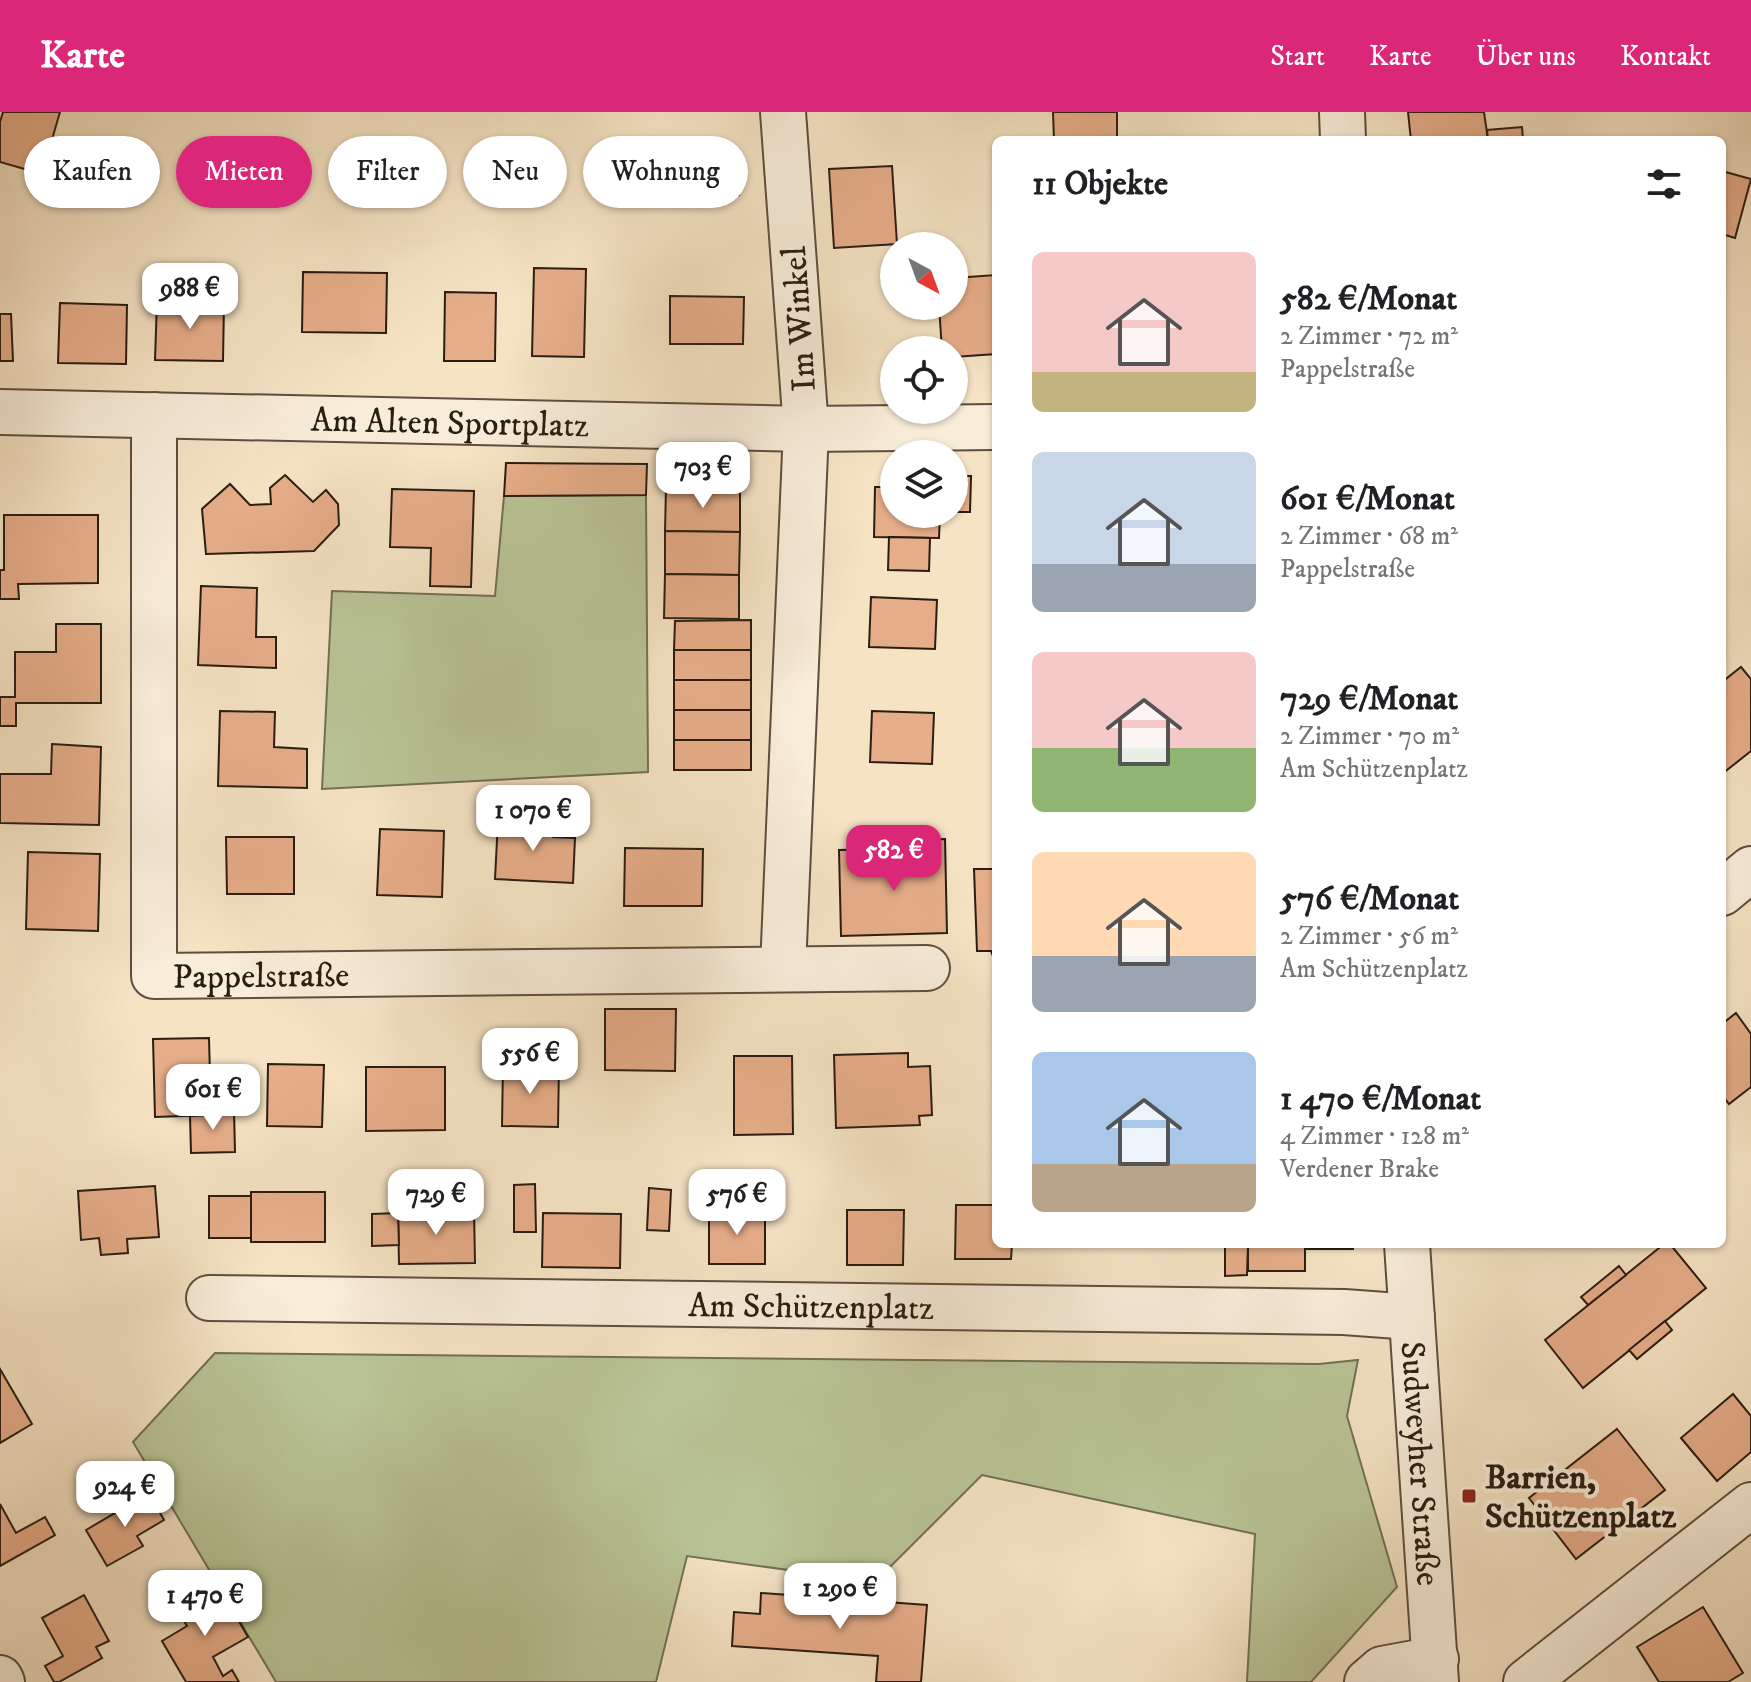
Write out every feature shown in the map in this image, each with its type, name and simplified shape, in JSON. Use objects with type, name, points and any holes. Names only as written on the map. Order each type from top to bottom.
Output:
[{"type":"street","name":"Im Winkel","points":[[783,112],[806,429]]},
{"type":"street","points":[[1342,112],[1343,136]]},
{"type":"street","name":"Am Alten Sportplatz","points":[[0,412],[806,429],[992,427]]},
{"type":"street","name":"Pappelstraße","points":[[154,415],[154,976],[927,968]]},
{"type":"street","points":[[783,968],[806,429]]},
{"type":"street","points":[[1726,890],[1751,869]]},
{"type":"street","name":"Sudweyher Straße","points":[[1407,1248],[1436,1671]]},
{"type":"street","name":"Am Schützenplatz","points":[[209,1298],[1344,1312],[1412,1317]]},
{"type":"street","points":[[1526,1682],[1751,1505]]},
{"type":"street","points":[[1367,1682],[1382,1669],[1436,1671]]},
{"type":"green space","points":[[646,495],[648,772],[322,789],[332,591],[495,596],[504,496]]},
{"type":"green space","points":[[215,1353],[1319,1364],[1358,1360],[1347,1416],[1397,1587],[1311,1682],[1247,1682],[1255,1534],[982,1475],[875,1582],[687,1556],[656,1682],[276,1682],[133,1442]]},
{"type":"building","points":[[3,112],[60,112],[53,136],[24,136],[24,169],[0,162]]},
{"type":"building","points":[[1053,112],[1117,112],[1117,136],[1054,136]]},
{"type":"building","points":[[1408,112],[1484,112],[1487,136],[1411,136]]},
{"type":"building","points":[[1522,127],[1523,136],[1488,136],[1487,130]]},
{"type":"building","points":[[892,166],[896,232],[880,232],[880,245],[834,248],[829,169]]},
{"type":"building","points":[[1726,172],[1751,179],[1735,238],[1726,235]]},
{"type":"building","points":[[534,268],[586,269],[584,357],[532,356]]},
{"type":"building","points":[[303,272],[387,273],[386,333],[302,332]]},
{"type":"building","points":[[992,275],[992,354],[968,356],[968,336],[941,336],[940,320],[968,320],[968,277]]},
{"type":"building","points":[[445,292],[496,293],[495,361],[444,361]]},
{"type":"building","points":[[670,296],[744,297],[743,344],[670,344]]},
{"type":"building","points":[[157,301],[224,302],[223,361],[155,360]]},
{"type":"building","points":[[60,303],[127,305],[126,364],[58,363]]},
{"type":"building","points":[[0,314],[11,314],[13,361],[0,361]]},
{"type":"building","points":[[506,463],[647,464],[646,495],[504,496]]},
{"type":"building","points":[[285,475],[313,502],[326,490],[338,504],[339,525],[314,551],[206,554],[202,509],[230,484],[250,505],[271,504],[270,488]]},
{"type":"building","points":[[968,476],[971,476],[968,512]]},
{"type":"building","points":[[666,487],[740,488],[740,532],[665,531]]},
{"type":"building","points":[[875,487],[880,487],[880,528],[939,528],[939,538],[874,537]]},
{"type":"building","points":[[392,489],[474,491],[471,587],[430,586],[431,548],[390,547]]},
{"type":"building","points":[[4,515],[98,515],[98,583],[18,584],[19,599],[0,599],[0,570],[4,570]]},
{"type":"building","points":[[665,531],[740,532],[739,575],[665,574]]},
{"type":"building","points":[[889,537],[930,538],[929,571],[888,570]]},
{"type":"building","points":[[665,574],[739,575],[739,619],[664,618]]},
{"type":"building","points":[[201,586],[257,588],[256,637],[276,637],[276,668],[198,665]]},
{"type":"building","points":[[871,597],[937,600],[935,649],[869,647]]},
{"type":"building","points":[[751,620],[751,650],[674,650],[675,621]]},
{"type":"building","points":[[56,624],[101,624],[101,703],[16,703],[16,726],[0,726],[0,697],[15,697],[15,652],[56,652]]},
{"type":"building","points":[[674,650],[751,650],[751,680],[674,680]]},
{"type":"building","points":[[1741,667],[1751,679],[1751,751],[1726,771],[1726,679]]},
{"type":"building","points":[[674,680],[751,680],[751,710],[674,710]]},
{"type":"building","points":[[674,710],[751,710],[751,740],[674,740]]},
{"type":"building","points":[[220,711],[275,712],[274,747],[307,749],[307,788],[218,786]]},
{"type":"building","points":[[872,711],[934,713],[932,764],[870,762]]},
{"type":"building","points":[[674,740],[751,740],[751,770],[674,770]]},
{"type":"building","points":[[52,744],[101,747],[99,825],[0,823],[0,774],[51,774]]},
{"type":"building","points":[[498,820],[554,823],[553,837],[575,838],[573,883],[495,879]]},
{"type":"building","points":[[380,829],[444,831],[442,897],[377,895]]},
{"type":"building","points":[[226,837],[294,837],[294,894],[227,894]]},
{"type":"building","points":[[945,839],[947,933],[841,936],[839,850],[882,849],[883,872],[913,872],[912,840]]},
{"type":"building","points":[[625,848],[703,849],[702,906],[624,906]]},
{"type":"building","points":[[28,852],[100,854],[98,931],[26,929]]},
{"type":"building","points":[[974,869],[992,869],[992,954],[977,951]]},
{"type":"building","points":[[605,1009],[676,1009],[675,1071],[605,1070]]},
{"type":"building","points":[[1736,1013],[1751,1034],[1751,1087],[1729,1104],[1726,1100],[1726,1021]]},
{"type":"building","points":[[209,1038],[211,1115],[155,1117],[153,1039]]},
{"type":"building","points":[[908,1053],[908,1067],[930,1066],[932,1115],[919,1116],[920,1125],[836,1128],[834,1055]]},
{"type":"building","points":[[734,1056],[792,1056],[793,1134],[734,1135]]},
{"type":"building","points":[[268,1064],[324,1065],[322,1127],[267,1126]]},
{"type":"building","points":[[503,1064],[559,1065],[558,1127],[502,1126]]},
{"type":"building","points":[[366,1067],[445,1067],[445,1130],[366,1131]]},
{"type":"building","points":[[211,1110],[234,1110],[235,1152],[191,1153],[190,1116],[211,1115]]},
{"type":"building","points":[[535,1184],[536,1232],[514,1232],[514,1185]]},
{"type":"building","points":[[155,1186],[159,1237],[127,1239],[128,1253],[101,1255],[99,1238],[81,1240],[78,1191]]},
{"type":"building","points":[[649,1188],[671,1190],[669,1231],[647,1230]]},
{"type":"building","points":[[251,1192],[325,1192],[325,1242],[251,1242]]},
{"type":"building","points":[[209,1196],[251,1196],[251,1238],[209,1238]]},
{"type":"building","points":[[956,1205],[992,1205],[992,1248],[1012,1248],[1011,1259],[955,1259]]},
{"type":"building","points":[[709,1209],[765,1210],[765,1264],[709,1264]]},
{"type":"building","points":[[474,1210],[475,1263],[399,1264],[398,1211]]},
{"type":"building","points":[[847,1210],[904,1210],[903,1265],[847,1265]]},
{"type":"building","points":[[398,1213],[399,1245],[372,1246],[372,1214]]},
{"type":"building","points":[[543,1213],[621,1214],[620,1268],[542,1267]]},
{"type":"building","points":[[1225,1248],[1248,1248],[1247,1275],[1225,1276]]},
{"type":"building","points":[[1248,1248],[1305,1248],[1305,1271],[1248,1271]]},
{"type":"building","points":[[1307,1248],[1353,1248],[1353,1249]]},
{"type":"building","points":[[1659,1248],[1673,1248],[1706,1288],[1583,1388],[1545,1340]]},
{"type":"building","points":[[1619,1266],[1626,1275],[1588,1305],[1581,1297]]},
{"type":"building","points":[[1665,1321],[1672,1330],[1637,1359],[1629,1350]]},
{"type":"building","points":[[0,1369],[32,1424],[0,1443]]},
{"type":"building","points":[[1733,1394],[1751,1416],[1751,1452],[1717,1481],[1681,1438]]},
{"type":"building","points":[[1617,1429],[1665,1490],[1576,1559],[1529,1498]]},
{"type":"building","points":[[149,1493],[164,1520],[137,1536],[143,1546],[107,1566],[86,1530]]},
{"type":"building","points":[[0,1504],[16,1533],[45,1517],[55,1535],[0,1566]]},
{"type":"building","points":[[218,1585],[248,1637],[213,1657],[223,1676],[232,1670],[239,1682],[186,1682],[162,1641],[187,1626],[177,1609]]},
{"type":"building","points":[[761,1593],[927,1605],[921,1682],[876,1682],[878,1656],[732,1646],[734,1612],[760,1614]]},
{"type":"building","points":[[84,1595],[109,1641],[96,1647],[102,1658],[54,1682],[45,1666],[63,1656],[42,1618]]},
{"type":"building","points":[[1703,1607],[1743,1673],[1728,1682],[1659,1682],[1637,1647]]},
{"type":"place","name":"Barrien, Schützenplatz","points":[[1469,1496]]}]
